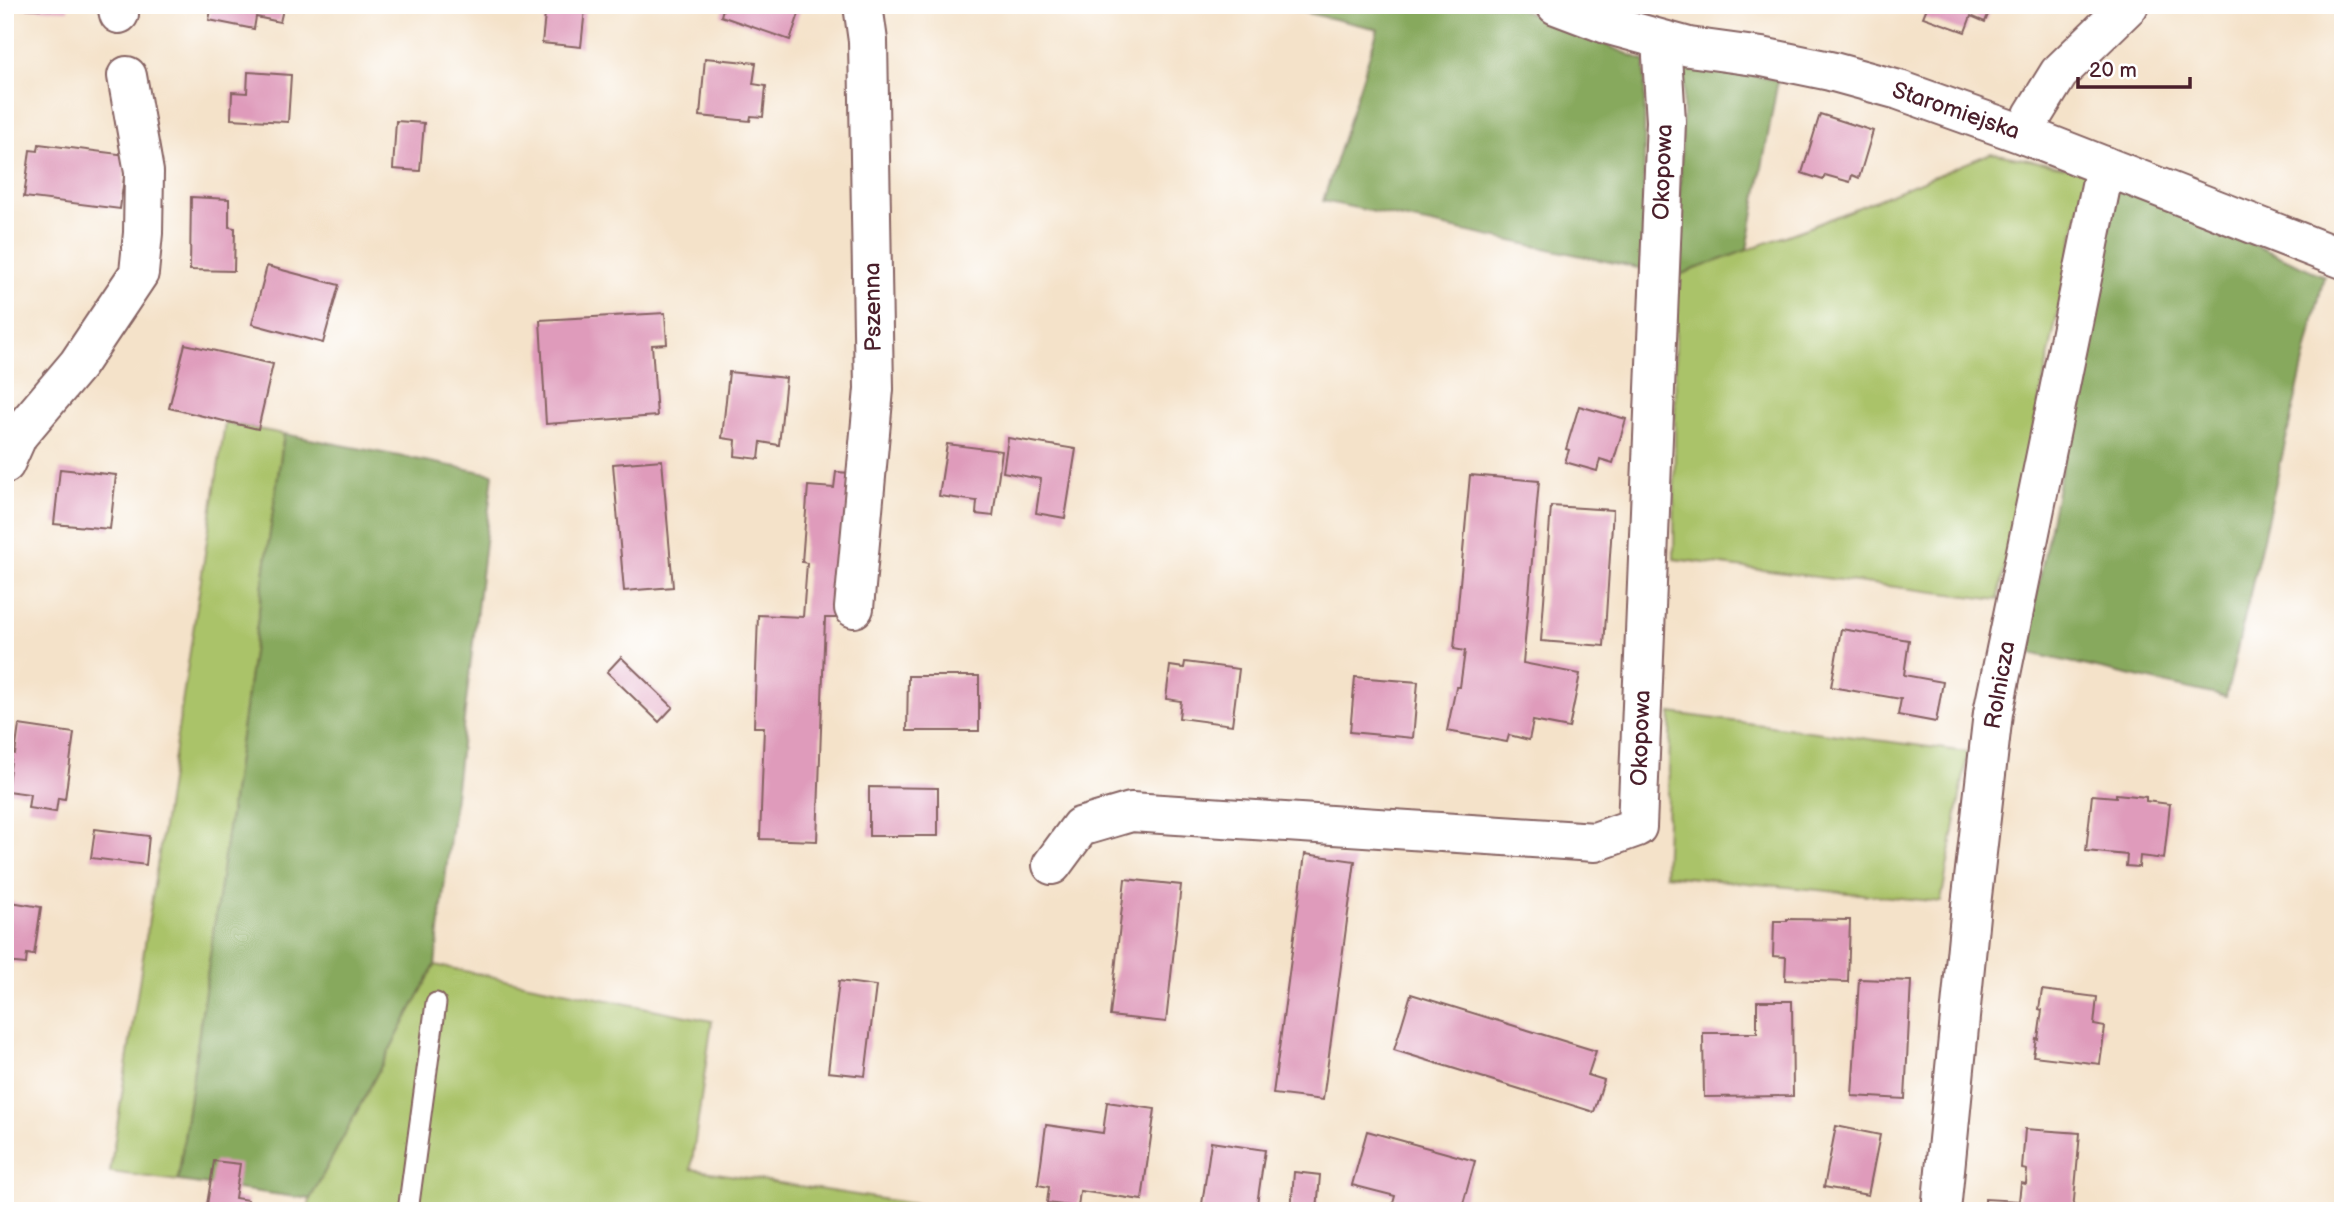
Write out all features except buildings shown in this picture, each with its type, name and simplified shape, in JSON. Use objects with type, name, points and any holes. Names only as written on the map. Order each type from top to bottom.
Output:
[{"type":"street","name":"Pszenna","points":[[853,608],[874,389],[868,41],[863,5]]},
{"type":"street","name":"Staromiejska","points":[[1556,5],[1609,25],[1689,47],[1762,57],[1830,71],[1899,90],[2025,135],[2343,259]]},
{"type":"street","points":[[2025,135],[2059,73],[2129,5]]},
{"type":"street","name":"Okopowa","points":[[1052,865],[1080,827],[1131,812],[1595,842],[1637,827],[1666,121],[1661,40]]},
{"type":"street","points":[[5,464],[18,435],[78,364],[139,273],[144,172],[127,76]]},
{"type":"street","name":"Rolnicza","points":[[1941,1211],[1993,713],[2105,166]]},
{"type":"lane","points":[[408,1211],[436,1003]]},
{"type":"green space","points":[[1272,5],[1509,5],[1645,61],[1643,269],[1323,201],[1378,29]]},
{"type":"green space","points":[[1685,63],[1778,80],[1747,250],[1676,276]]},
{"type":"green space","points":[[1991,153],[2087,171],[1998,600],[1674,559],[1676,276],[1810,227]]},
{"type":"green space","points":[[2118,184],[2324,276],[2226,697],[2025,652]]},
{"type":"green space","points":[[225,423],[284,434],[178,1181],[110,1172]]},
{"type":"green space","points":[[284,434],[493,474],[435,965],[310,1199],[178,1181]]},
{"type":"green space","points":[[1671,713],[1968,752],[1941,902],[1665,875]]},
{"type":"green space","points":[[435,965],[712,1021],[691,1169],[958,1211],[308,1211],[310,1199]]}]
